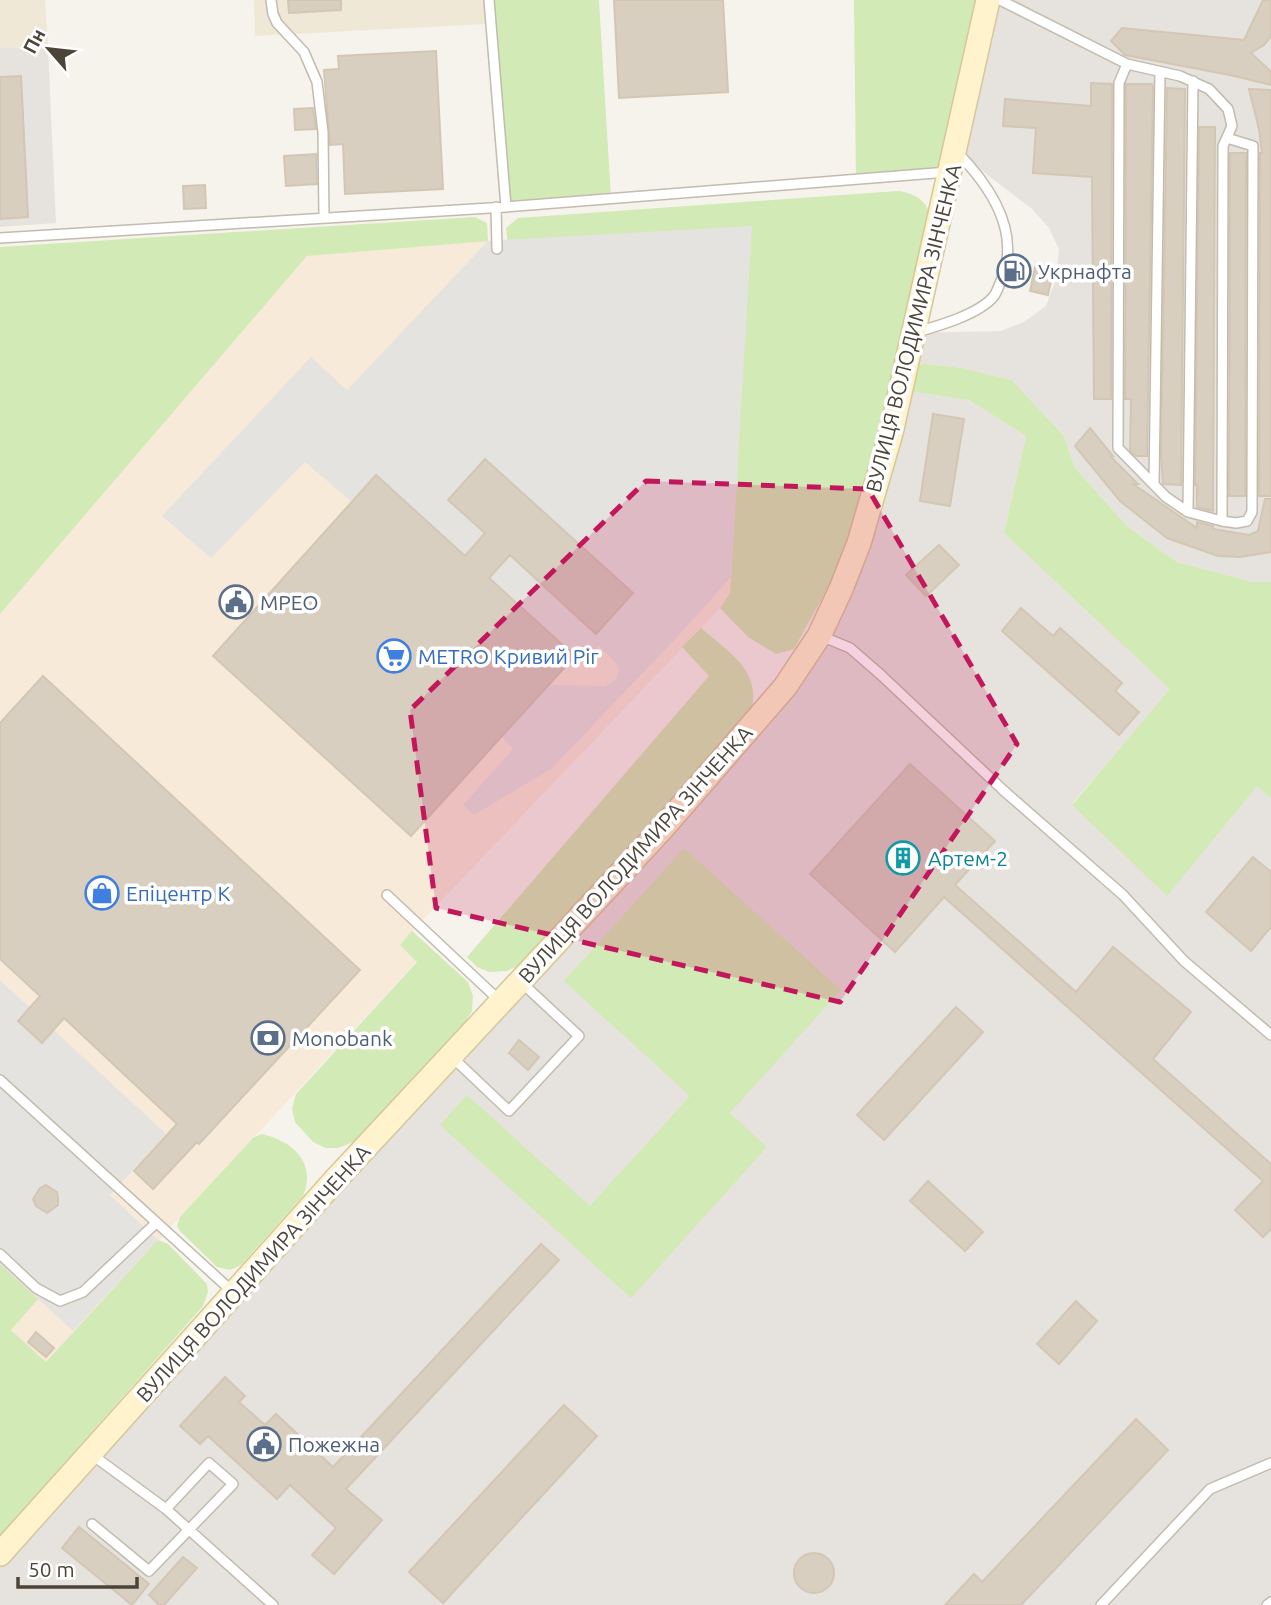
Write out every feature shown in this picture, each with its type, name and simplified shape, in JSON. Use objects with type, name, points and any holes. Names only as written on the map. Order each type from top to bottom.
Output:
[{"type":"main road","name":"ВУЛИЦЯ ВОЛОДИМИРА ЗІНЧЕНКА","points":[[0,1555],[338,1178],[661,830],[776,697],[819,636],[859,543],[891,433],[989,0]]},
{"type":"lane","points":[[271,0],[277,23],[304,52],[317,82],[323,132],[324,218]]},
{"type":"lane","points":[[489,0],[501,207],[497,250]]},
{"type":"lane","points":[[999,0],[1126,64],[1181,76],[1209,89],[1228,109],[1232,126],[1223,146],[1222,521]]},
{"type":"lane","points":[[1126,64],[1119,83],[1118,448],[1166,497],[1188,512],[1236,523],[1247,521],[1252,512],[1253,146],[1227,138]]},
{"type":"lane","points":[[1154,485],[1160,72]]},
{"type":"lane","points":[[1188,512],[1193,82]]},
{"type":"lane","points":[[0,238],[501,207],[953,161],[977,173],[1003,217],[1008,243],[1006,270],[994,296],[943,325],[913,334]]},
{"type":"lane","points":[[819,636],[849,648],[881,675],[1003,790],[1123,895],[1184,961],[1271,1035]]},
{"type":"lane","points":[[387,895],[502,1003]]},
{"type":"lane","points":[[452,1057],[509,1111],[579,1036],[521,982]]},
{"type":"lane","points":[[0,1080],[235,1294]]},
{"type":"lane","points":[[0,1254],[36,1288],[60,1301],[83,1292],[156,1223]]},
{"type":"lane","points":[[90,1453],[166,1509],[273,1605]]},
{"type":"lane","points":[[92,1524],[149,1571],[233,1484],[209,1463],[166,1509]]},
{"type":"lane","points":[[1101,1605],[1210,1489],[1271,1463]]},
{"type":"highlighted area","points":[[646,481],[868,489],[1017,744],[840,1002],[436,908],[410,710]]},
{"type":"shaded area","points":[[0,0],[45,0],[48,47],[0,48]]},
{"type":"shaded area","points":[[254,0],[485,0],[487,24],[255,36]]},
{"type":"shaded area","points":[[988,0],[1271,0],[1271,582],[1253,582],[1177,562],[1128,527],[1075,468],[1064,436],[1010,380],[963,368],[907,362],[913,333],[1001,331],[1024,322],[1046,306],[1056,279],[1059,249],[1049,228],[1032,209],[956,151]]},
{"type":"shaded area","points":[[48,47],[56,223],[0,227],[0,48]]},
{"type":"shaded area","points":[[752,226],[730,593],[720,608],[400,944],[417,961],[46,1362],[11,1330],[38,1298],[0,1264],[0,614],[307,256],[507,239]]},
{"type":"shaded area","points":[[752,226],[731,577],[551,769],[474,815],[463,805],[513,749],[502,737],[549,685],[605,686],[616,680],[619,670],[615,662],[599,646],[582,662],[377,475],[352,502],[305,462],[211,558],[162,516],[311,357],[347,390],[488,241]]},
{"type":"shaded area","points":[[901,390],[969,400],[1026,436],[1004,533],[1171,689],[1072,804],[1257,786],[1271,799],[1271,1602],[1267,1605],[0,1605],[0,1554],[819,636]]},
{"type":"shaded area","points":[[0,980],[166,1134],[110,1195],[158,1240],[73,1331],[0,1264]]},
{"type":"green space","points":[[489,0],[599,0],[611,198],[506,207]]},
{"type":"green space","points":[[854,0],[988,0],[950,171],[856,179]]},
{"type":"green space","points":[[898,191],[921,200],[932,221],[882,429],[849,539],[831,582],[794,649],[776,654],[748,637],[720,608],[730,593],[738,460],[508,245],[506,228],[518,218]]},
{"type":"green space","points":[[475,217],[487,223],[488,241],[307,256],[0,614],[0,247]]},
{"type":"green space","points":[[907,362],[963,368],[1011,380],[1064,436],[1075,468],[1128,527],[1177,562],[1253,582],[1271,582],[1271,799],[1257,786],[1167,896],[1072,805],[1170,689],[1004,533],[1026,436],[969,400],[901,390]]},
{"type":"green space","points":[[701,628],[731,653],[746,671],[753,694],[752,707],[617,864],[558,921],[518,966],[507,971],[489,972],[477,967],[467,957],[709,676],[682,647]]},
{"type":"green space","points":[[684,848],[841,990],[730,1113],[767,1147],[631,1298],[440,1125],[467,1095],[590,1206],[690,1096],[564,981]]},
{"type":"green space","points":[[412,931],[468,982],[473,996],[472,1011],[421,1074],[353,1142],[338,1148],[326,1148],[313,1142],[295,1122],[292,1109],[296,1094],[417,962],[400,945]]},
{"type":"green space","points":[[262,1134],[283,1142],[299,1155],[307,1173],[303,1196],[241,1265],[230,1270],[217,1267],[180,1231],[177,1226],[180,1217],[254,1137]]},
{"type":"green space","points":[[158,1240],[168,1244],[207,1284],[208,1292],[203,1306],[0,1536],[0,1264],[38,1299],[11,1330],[46,1362]]},
{"type":"building","points":[[288,0],[341,0],[341,10],[289,13]]},
{"type":"building","points":[[614,0],[723,0],[728,92],[619,98]]},
{"type":"building","points":[[1263,0],[1271,0],[1271,36],[1264,45],[1251,53],[1271,72],[1271,85],[1125,55],[1111,41],[1122,28],[1244,40]]},
{"type":"building","points":[[436,51],[443,189],[345,194],[343,144],[330,145],[324,70],[339,69],[338,56]]},
{"type":"building","points":[[21,76],[28,217],[0,219],[0,77]]},
{"type":"building","points":[[1091,83],[1112,84],[1111,399],[1094,399],[1092,177],[1033,173],[1036,128],[1003,126],[1005,99],[1091,106]]},
{"type":"building","points":[[1126,84],[1152,84],[1153,88],[1147,456],[1136,456],[1130,451],[1131,399],[1125,399]]},
{"type":"building","points":[[1167,88],[1185,89],[1181,485],[1163,484],[1161,456]]},
{"type":"building","points":[[1249,89],[1271,90],[1271,496],[1259,496],[1262,153]]},
{"type":"building","points":[[313,108],[316,129],[295,130],[294,109]]},
{"type":"building","points":[[1199,127],[1215,127],[1213,511],[1197,507],[1195,485]]},
{"type":"building","points":[[1230,153],[1246,153],[1245,496],[1229,496]]},
{"type":"building","points":[[316,154],[317,184],[286,186],[284,156]]},
{"type":"building","points":[[205,185],[206,208],[184,209],[183,186]]},
{"type":"building","points":[[1036,263],[1054,267],[1048,295],[1030,291]]},
{"type":"building","points":[[933,414],[964,419],[950,506],[920,501]]},
{"type":"building","points":[[1090,428],[1113,456],[1110,456],[1138,484],[1133,484],[1197,528],[1197,522],[1213,526],[1213,529],[1249,535],[1258,531],[1265,499],[1271,499],[1271,552],[1240,557],[1218,556],[1167,538],[1120,501],[1075,446]]},
{"type":"building","name":"METRO Кривий Ріг","points":[[485,459],[633,593],[596,634],[510,555],[489,578],[575,656],[411,836],[213,656],[376,475],[465,556],[485,533],[448,500]]},
{"type":"building","points":[[939,545],[959,565],[926,596],[906,575]]},
{"type":"building","points":[[1021,608],[1053,636],[1060,628],[1122,683],[1115,691],[1139,712],[1119,735],[1002,631]]},
{"type":"building","points":[[43,676],[360,970],[199,1144],[197,1142],[153,1189],[134,1171],[177,1124],[64,1018],[42,1043],[18,1021],[40,996],[0,959],[0,723]]},
{"type":"building","points":[[910,764],[995,841],[955,885],[1076,992],[1113,947],[1191,1012],[1153,1059],[1271,1164],[1271,1229],[1263,1237],[1235,1210],[1263,1181],[944,897],[895,952],[810,874]]},
{"type":"building","points":[[1253,857],[1271,872],[1271,927],[1251,951],[1206,912]]},
{"type":"building","points":[[956,1007],[983,1032],[884,1140],[857,1115]]},
{"type":"building","points":[[519,1040],[539,1057],[528,1070],[509,1053]]},
{"type":"building","points":[[928,1181],[983,1232],[965,1251],[910,1201]]},
{"type":"building","points":[[46,1185],[57,1192],[58,1197],[58,1205],[47,1213],[36,1206],[33,1199],[40,1188]]},
{"type":"building","points":[[541,1244],[559,1260],[346,1489],[382,1520],[334,1574],[312,1555],[336,1528],[290,1485],[277,1499],[208,1436],[200,1444],[180,1426],[225,1377],[245,1396],[239,1402],[265,1425],[276,1414],[333,1467]]},
{"type":"building","points":[[1076,1301],[1097,1321],[1059,1364],[1037,1344]]},
{"type":"building","points":[[36,1332],[54,1348],[46,1357],[28,1342]]},
{"type":"building","points":[[564,1405],[597,1436],[443,1603],[409,1572]]},
{"type":"building","points":[[1136,1419],[1168,1450],[1021,1605],[945,1605],[974,1574],[982,1582]]},
{"type":"building","points":[[79,1527],[149,1584],[132,1605],[62,1548]]},
{"type":"building","points":[[814,1553],[822,1554],[828,1559],[833,1565],[833,1581],[828,1587],[822,1592],[814,1593],[806,1592],[800,1587],[795,1581],[794,1573],[795,1565],[800,1559],[806,1554]]},
{"type":"building","points":[[183,1557],[197,1568],[164,1605],[159,1605],[149,1595]]},
{"type":"place","name":"Укрнафта","points":[[1014,271]]},
{"type":"place","name":"МРЕО","points":[[236,602]]},
{"type":"place","name":"METRO Кривий Ріг","points":[[394,656]]},
{"type":"place","name":"Артем-2","points":[[903,858]]},
{"type":"place","name":"Епіцентр К","points":[[102,893]]},
{"type":"place","name":"Monobank","points":[[268,1038]]},
{"type":"place","name":"Пожежна","points":[[264,1444]]}]
